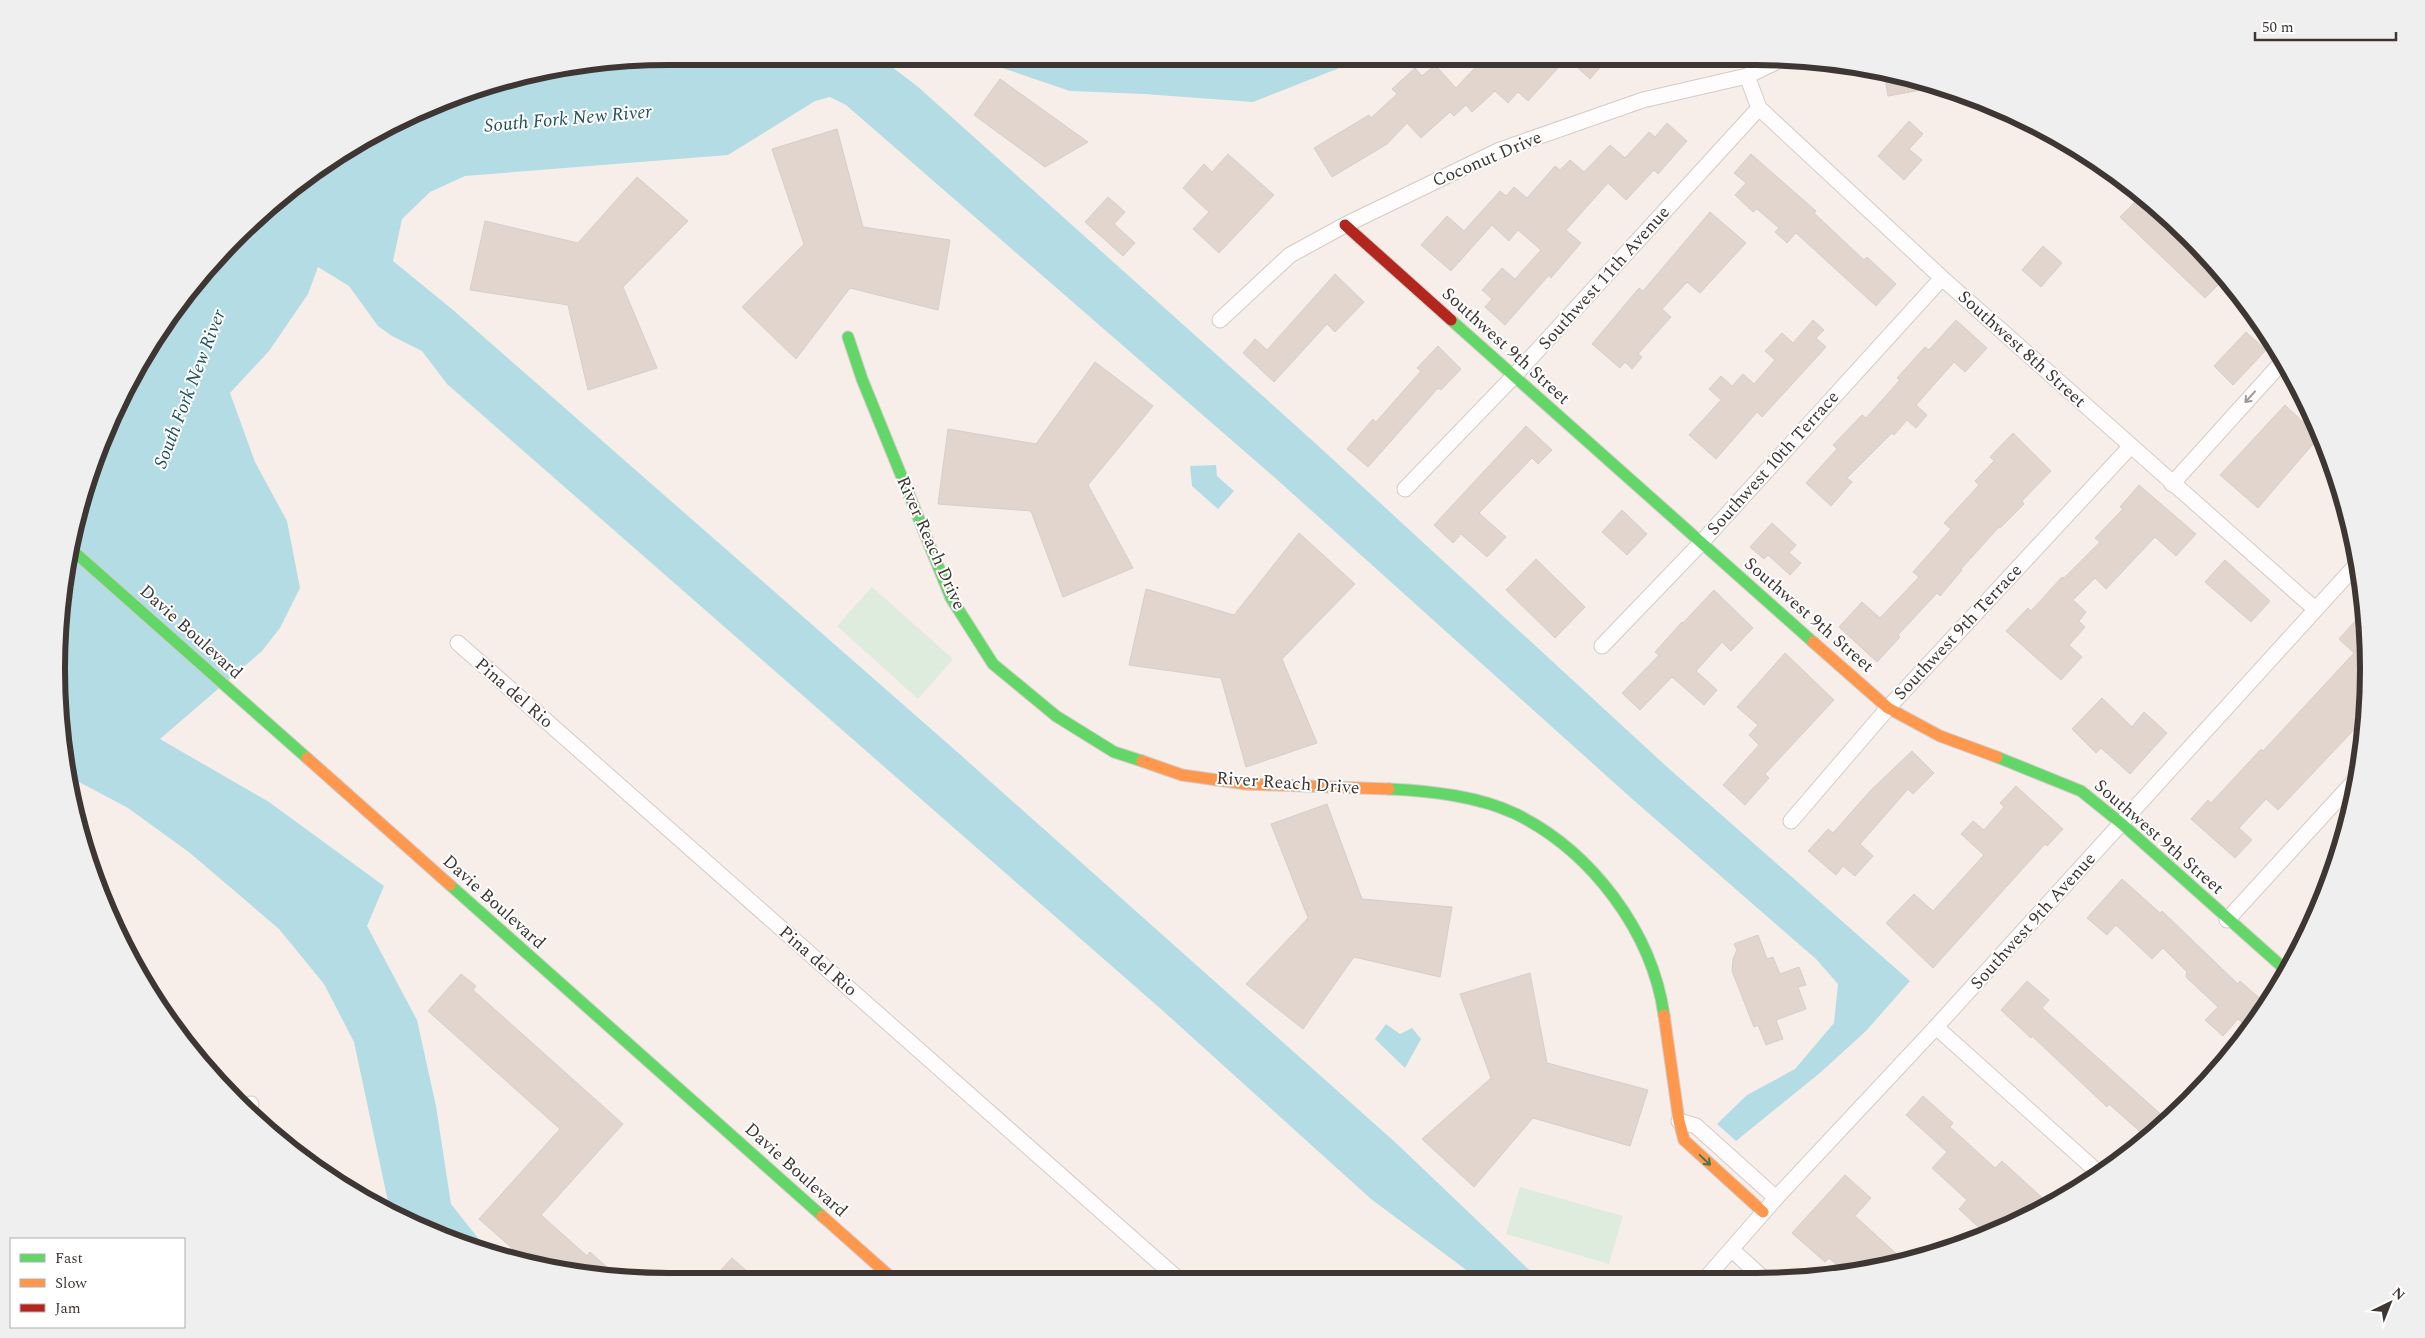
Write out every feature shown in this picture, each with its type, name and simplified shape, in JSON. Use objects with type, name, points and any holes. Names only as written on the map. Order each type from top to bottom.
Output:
[{"type":"street","name":"Coconut Drive","points":[[1220,320],[1290,255],[1345,225],[1500,150],[1643,100],[1747,76],[1769,65]]},
{"type":"street","name":"Southwest 8th Street","points":[[1747,76],[1759,108],[1942,278],[2315,609]]},
{"type":"street","name":"Southwest 11th Avenue","points":[[1405,489],[1514,376],[1759,108]]},
{"type":"street","name":"Southwest 9th Street","points":[[1345,225],[1700,544],[1888,708],[1940,736],[2045,775],[2081,791],[2122,824],[2227,920],[2281,966]]},
{"type":"street","name":"Southwest 10th Terrace","points":[[1602,646],[1700,544],[1942,278]]},
{"type":"street","name":"River Reach Drive","points":[[848,337],[862,379],[951,598],[994,664],[1056,716],[1114,752],[1182,774],[1246,784],[1412,790],[1470,798],[1515,814],[1555,838],[1597,876],[1622,909],[1648,956],[1662,1002],[1679,1121],[1684,1140],[1763,1212]]},
{"type":"street","points":[[2172,484],[2278,366]]},
{"type":"street","name":"Southwest 9th Terrace","points":[[1791,821],[1888,708],[2130,446]]},
{"type":"street","name":"Davie Boulevard","points":[[76,554],[886,1273]]},
{"type":"street","name":"Southwest 9th Avenue","points":[[1711,1273],[1763,1212],[1936,1027],[2351,570]]},
{"type":"street","name":"Pina del Rio","points":[[458,643],[1171,1273]]},
{"type":"street","points":[[2227,920],[2348,788]]},
{"type":"street","points":[[1936,1027],[2095,1169]]},
{"type":"street","points":[[1679,1121],[1696,1126],[1776,1198]]},
{"type":"street","points":[[1732,1250],[1758,1273]]},
{"type":"green space","points":[[872,587],[953,659],[918,699],[837,626]]},
{"type":"green space","points":[[1520,1187],[1623,1216],[1609,1264],[1506,1234]]},
{"type":"water","name":"South Fork New River","points":[[893,65],[892,67],[917,86],[1314,442],[1666,766],[1910,981],[1866,1031],[1821,1072],[1736,1141],[1717,1124],[1747,1095],[1795,1069],[1834,1023],[1838,984],[1816,959],[1630,797],[1273,476],[846,105],[830,97],[815,101],[728,155],[465,176],[430,192],[402,219],[393,261],[453,310],[955,750],[1396,1143],[1534,1273],[1470,1273],[1371,1199],[1162,1010],[447,384],[422,351],[392,336],[378,326],[349,286],[318,267],[308,294],[269,351],[230,393],[255,462],[287,521],[300,588],[280,628],[262,651],[160,739],[269,802],[384,886],[367,926],[417,1020],[436,1106],[451,1204],[484,1244],[438,1227],[388,1204],[354,1042],[324,984],[279,929],[190,853],[128,808],[76,781],[70,748],[66,709],[66,629],[77,551],[97,475],[127,402],[167,333],[215,271],[271,215],[333,167],[402,127],[475,97],[513,86],[590,70],[629,66]]},
{"type":"water","points":[[994,65],[1342,65],[1337,69],[1253,102],[1070,91]]},
{"type":"water","points":[[1216,465],[1217,476],[1234,491],[1218,509],[1192,486],[1190,466]]},
{"type":"water","points":[[1386,1024],[1400,1034],[1412,1028],[1421,1039],[1405,1068],[1375,1039]]},
{"type":"building","points":[[1435,65],[1456,88],[1478,65],[1561,65],[1528,101],[1518,92],[1508,103],[1495,91],[1472,112],[1466,105],[1454,116],[1450,112],[1421,138],[1407,123],[1387,144],[1332,177],[1314,148],[1369,115],[1371,118],[1397,94],[1392,89],[1415,68],[1422,76]]},
{"type":"building","points":[[1575,65],[1602,65],[1590,79]]},
{"type":"building","points":[[1000,79],[1088,142],[1045,167],[974,115]]},
{"type":"building","points":[[1885,80],[1924,90],[1888,96]]},
{"type":"building","points":[[1909,121],[1923,134],[1909,149],[1922,160],[1904,180],[1878,156]]},
{"type":"building","points":[[1667,123],[1687,141],[1658,174],[1654,170],[1626,200],[1608,183],[1566,230],[1581,243],[1551,278],[1549,275],[1505,325],[1485,307],[1492,299],[1482,290],[1502,268],[1515,279],[1541,250],[1518,230],[1509,241],[1492,225],[1451,271],[1421,245],[1447,216],[1464,231],[1500,191],[1506,196],[1514,187],[1527,198],[1555,166],[1560,170],[1570,160],[1584,172],[1610,145],[1625,158],[1649,132],[1655,137]]},
{"type":"building","points":[[837,129],[863,227],[950,240],[938,310],[850,288],[796,359],[742,307],[804,244],[772,149]]},
{"type":"building","points":[[1228,154],[1274,195],[1219,253],[1193,229],[1209,212],[1183,188],[1204,164],[1212,172]]},
{"type":"building","points":[[1751,154],[1816,211],[1814,213],[1864,260],[1867,257],[1896,284],[1876,306],[1796,233],[1787,243],[1775,232],[1779,228],[1757,209],[1753,212],[1735,195],[1746,183],[1734,173]]},
{"type":"building","points":[[637,177],[688,221],[623,287],[657,368],[588,390],[568,305],[470,290],[485,221],[578,243]]},
{"type":"building","points":[[1108,197],[1125,212],[1114,224],[1135,243],[1123,256],[1085,222]]},
{"type":"building","points":[[2137,200],[2183,242],[2220,283],[2205,298],[2120,217]]},
{"type":"building","points":[[1710,212],[1746,243],[1700,293],[1687,282],[1662,309],[1671,317],[1638,354],[1642,357],[1632,369],[1625,362],[1620,368],[1592,344],[1639,288],[1643,291]]},
{"type":"building","points":[[2043,246],[2062,263],[2041,287],[2022,270]]},
{"type":"building","points":[[1335,274],[1364,302],[1335,332],[1327,324],[1274,382],[1243,353],[1255,339],[1267,350]]},
{"type":"building","points":[[1813,320],[1824,330],[1816,338],[1826,347],[1762,417],[1757,412],[1716,459],[1689,435],[1721,400],[1709,389],[1721,376],[1732,386],[1743,374],[1754,384],[1775,360],[1765,351],[1782,333],[1793,343]]},
{"type":"building","points":[[1956,320],[1987,348],[1965,372],[1954,362],[1916,405],[1927,415],[1916,428],[1907,420],[1894,435],[1892,433],[1847,478],[1852,482],[1831,506],[1806,483],[1837,449],[1833,445],[1862,415],[1866,418],[1900,380],[1897,378],[1925,347],[1929,350]]},
{"type":"building","points":[[2246,332],[2266,350],[2233,385],[2214,366]]},
{"type":"building","points":[[1438,346],[1461,369],[1441,390],[1438,388],[1368,467],[1347,449],[1373,419],[1376,422],[1421,371],[1417,368]]},
{"type":"building","points":[[1095,362],[1153,406],[1088,485],[1133,568],[1063,597],[1031,511],[938,504],[948,429],[1036,444]]},
{"type":"building","points":[[2285,405],[2310,428],[2315,441],[2258,508],[2220,475]]},
{"type":"building","points":[[1526,426],[1552,450],[1538,464],[1532,458],[1479,513],[1506,537],[1487,557],[1461,534],[1453,543],[1434,525]]},
{"type":"building","points":[[2013,433],[2051,471],[2022,501],[2024,504],[1999,527],[1961,569],[1940,596],[1937,593],[1898,635],[1900,637],[1877,662],[1839,627],[1862,602],[1880,618],[1919,577],[1913,572],[1951,529],[1944,523],[1979,485],[1975,481],[1994,461],[1990,457]]},
{"type":"building","points":[[2139,485],[2196,534],[2176,556],[2155,537],[2106,589],[2095,578],[2073,600],[2086,612],[2079,621],[2085,627],[2069,645],[2082,657],[2061,680],[2006,631],[2028,608],[2031,611],[2062,577],[2064,578],[2100,542],[2095,538],[2123,509],[2120,507]]},
{"type":"building","points":[[1622,510],[1647,534],[1627,555],[1602,532]]},
{"type":"building","points":[[1772,523],[1796,545],[1789,553],[1801,563],[1790,575],[1768,555],[1764,559],[1750,547]]},
{"type":"building","points":[[1299,533],[1355,584],[1282,659],[1317,743],[1246,767],[1221,678],[1129,665],[1146,589],[1234,615]]},
{"type":"building","points":[[1536,559],[1585,607],[1555,638],[1506,590]]},
{"type":"building","points":[[2225,560],[2270,601],[2251,622],[2205,582]]},
{"type":"building","points":[[1714,590],[1753,628],[1731,651],[1722,642],[1696,671],[1717,690],[1704,705],[1672,677],[1640,710],[1622,693],[1659,655],[1655,652]]},
{"type":"building","points":[[2358,618],[2360,669],[2357,726],[2278,810],[2266,799],[2239,828],[2252,840],[2235,858],[2191,819],[2208,800],[2211,803],[2261,749],[2263,751],[2354,653],[2339,639]]},
{"type":"building","points":[[1785,653],[1834,700],[1765,774],[1769,778],[1745,805],[1723,785],[1759,745],[1749,735],[1758,725],[1737,707]]},
{"type":"building","points":[[2102,698],[2132,727],[2144,712],[2167,733],[2130,774],[2101,748],[2096,753],[2072,729]]},
{"type":"building","points":[[1912,751],[1934,773],[1913,794],[1908,789],[1860,844],[1873,856],[1855,876],[1843,866],[1836,875],[1808,851],[1828,829],[1833,833],[1871,790]]},
{"type":"building","points":[[2016,786],[2063,829],[2047,846],[2045,844],[1933,968],[1886,923],[1914,894],[1933,911],[1984,855],[1961,834],[1973,821],[1984,830],[2004,807],[2000,803]]},
{"type":"building","points":[[1327,804],[1362,899],[1452,907],[1440,977],[1354,957],[1303,1029],[1246,984],[1308,918],[1271,824]]},
{"type":"building","points":[[2122,879],[2160,913],[2162,911],[2238,984],[2240,981],[2261,1000],[2244,1024],[2238,1019],[2223,1036],[2205,1020],[2218,1007],[2186,977],[2187,972],[2163,948],[2152,959],[2116,925],[2107,935],[2087,918]]},
{"type":"building","points":[[1758,935],[1767,959],[1773,957],[1780,974],[1799,967],[1806,985],[1798,987],[1806,1009],[1776,1020],[1783,1039],[1766,1045],[1758,1025],[1754,1027],[1732,971],[1733,959],[1737,950],[1734,944]]},
{"type":"building","points":[[1530,973],[1547,1063],[1648,1090],[1630,1146],[1533,1118],[1474,1187],[1422,1139],[1491,1078],[1460,994]]},
{"type":"building","points":[[461,974],[476,986],[473,990],[623,1124],[541,1215],[587,1256],[590,1252],[610,1270],[551,1261],[518,1253],[479,1219],[560,1129],[428,1011]]},
{"type":"building","points":[[2027,981],[2049,1000],[2042,1008],[2162,1115],[2142,1133],[2109,1104],[2107,1107],[2032,1036],[2031,1038],[2001,1010]]},
{"type":"building","points":[[1923,1096],[1953,1123],[1950,1127],[1995,1168],[2002,1161],[2044,1200],[1981,1229],[1959,1209],[1967,1200],[1932,1168],[1947,1152],[1906,1115]]},
{"type":"building","points":[[1845,1175],[1871,1198],[1855,1216],[1898,1255],[1839,1267],[1829,1258],[1825,1262],[1792,1233]]},
{"type":"building","points":[[732,1258],[749,1273],[718,1273]]},
{"type":"traffic: fast","points":[[1451,320],[1813,642]]},
{"type":"traffic: fast","points":[[848,337],[862,379],[951,598],[993,664],[1056,716],[1114,752],[1142,761]]},
{"type":"traffic: fast","points":[[76,554],[307,758]]},
{"type":"traffic: fast","points":[[1997,757],[2081,791],[2122,824],[2282,966]]},
{"type":"traffic: fast","points":[[1389,789],[1421,791],[1486,803],[1516,814],[1543,830],[1569,849],[1593,872],[1614,897],[1632,924],[1646,953],[1657,984],[1664,1015]]},
{"type":"traffic: fast","points":[[450,885],[822,1216]]},
{"type":"traffic: slow","points":[[1813,642],[1888,708],[1940,736],[1997,757]]},
{"type":"traffic: slow","points":[[307,758],[450,885]]},
{"type":"traffic: slow","points":[[1142,761],[1182,775],[1246,784],[1389,789]]},
{"type":"traffic: slow","points":[[1664,1015],[1679,1121],[1684,1140],[1763,1212]]},
{"type":"traffic: slow","points":[[822,1216],[886,1273]]},
{"type":"traffic: jam","points":[[1345,225],[1451,320]]}]
